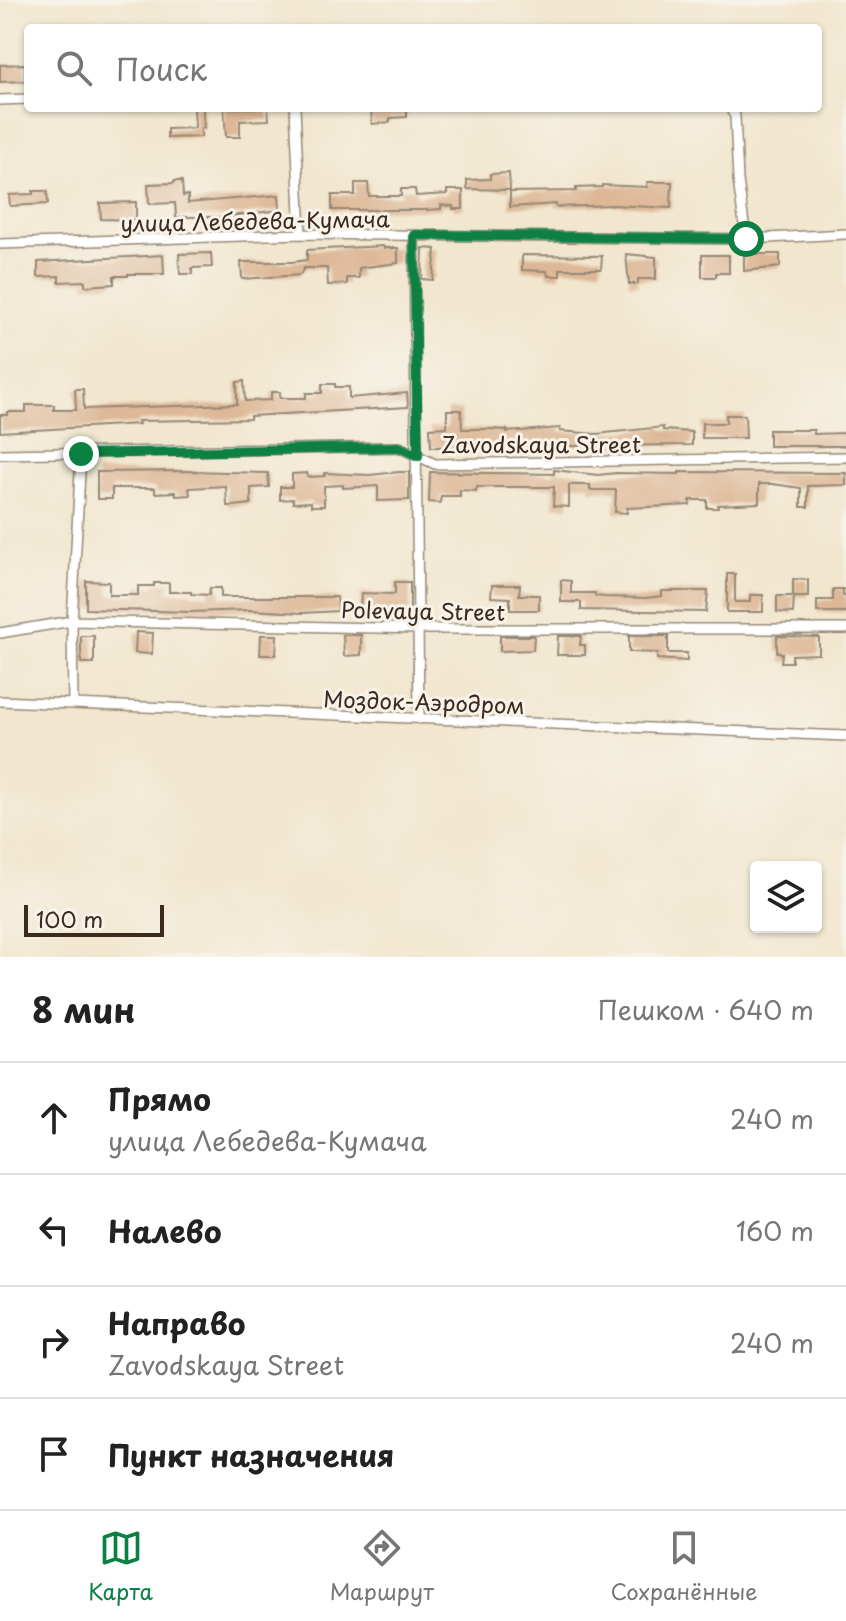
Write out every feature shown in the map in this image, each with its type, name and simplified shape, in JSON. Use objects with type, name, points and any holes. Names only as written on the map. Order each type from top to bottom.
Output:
[{"type":"street","points":[[0,100],[24,99]]},
{"type":"street","points":[[295,112],[301,234]]},
{"type":"street","points":[[732,112],[746,239]]},
{"type":"street","name":"улица Лебедева-Кумача","points":[[0,244],[301,234],[746,239],[846,234]]},
{"type":"street","points":[[414,235],[419,719]]},
{"type":"street","name":"Zavodskaya Street","points":[[0,454],[399,447],[435,464],[846,457]]},
{"type":"street","points":[[73,704],[72,621],[81,454]]},
{"type":"street","name":"Polevaya Street","points":[[0,633],[72,621],[420,629],[846,629]]},
{"type":"street","name":"Моздок-Аэродром","points":[[0,701],[846,736]]},
{"type":"building","points":[[24,64],[24,81],[0,82],[0,65]]},
{"type":"building","points":[[194,112],[203,112],[201,137],[167,138],[167,129],[195,128]]},
{"type":"building","points":[[224,112],[268,112],[269,120],[240,121],[240,137],[226,137]]},
{"type":"building","points":[[371,112],[407,112],[407,117],[372,124]]},
{"type":"building","points":[[509,173],[510,190],[467,189],[467,180],[490,179],[490,174]]},
{"type":"building","points":[[182,181],[183,196],[188,195],[188,203],[279,195],[280,210],[222,217],[176,217],[175,203],[149,204],[148,184]]},
{"type":"building","points":[[647,182],[672,182],[671,208],[613,205],[556,207],[556,204],[510,207],[510,192],[576,191],[576,188],[602,185],[647,187]]},
{"type":"building","points":[[355,183],[368,183],[369,196],[401,196],[401,189],[415,189],[416,196],[463,190],[463,209],[441,205],[441,209],[425,210],[332,210],[332,195],[355,195]]},
{"type":"building","points":[[33,191],[47,191],[48,204],[10,206],[9,195],[33,194]]},
{"type":"building","points":[[136,202],[136,220],[101,219],[100,203]]},
{"type":"building","points":[[398,248],[398,263],[359,268],[359,278],[347,278],[347,284],[328,285],[327,268],[304,268],[300,275],[242,279],[241,262],[292,262],[307,260],[307,250]]},
{"type":"building","points":[[423,248],[436,249],[433,280],[422,279]]},
{"type":"building","points":[[211,253],[212,267],[192,268],[192,274],[180,274],[179,254]]},
{"type":"building","points":[[626,254],[656,257],[656,279],[638,279],[638,284],[629,284]]},
{"type":"building","points":[[744,254],[780,254],[780,267],[744,271]]},
{"type":"building","points":[[163,255],[164,274],[114,276],[114,284],[85,286],[85,281],[59,282],[59,276],[38,277],[38,262]]},
{"type":"building","points":[[522,255],[602,256],[601,269],[560,269],[560,276],[548,276],[547,271],[522,270]]},
{"type":"building","points":[[702,255],[729,255],[729,273],[702,277]]},
{"type":"building","points":[[244,381],[245,401],[271,400],[271,392],[280,392],[280,398],[306,398],[306,393],[322,393],[322,384],[335,384],[335,387],[349,387],[349,398],[407,393],[408,407],[250,416],[250,419],[138,421],[139,424],[0,432],[0,415],[26,412],[26,405],[54,405],[54,410],[76,410],[75,389],[83,389],[84,409],[237,404],[237,382]]},
{"type":"building","points":[[447,410],[461,410],[462,429],[507,432],[560,428],[560,431],[596,434],[663,427],[663,430],[692,432],[692,445],[431,447],[430,428],[447,427]]},
{"type":"building","points":[[726,415],[745,415],[746,438],[702,438],[702,423],[726,423]]},
{"type":"building","points":[[769,430],[846,433],[846,446],[769,446]]},
{"type":"building","points":[[554,470],[598,475],[846,473],[846,485],[808,486],[808,507],[801,507],[801,488],[773,484],[759,484],[759,503],[707,508],[707,500],[690,500],[690,505],[627,508],[627,513],[615,512],[616,490],[590,490],[590,485],[569,485],[569,507],[553,506],[554,487],[477,487],[476,491],[460,490],[460,496],[441,496],[440,503],[429,502],[430,472],[554,474]]},
{"type":"building","points":[[97,472],[268,473],[269,487],[251,488],[251,504],[234,506],[227,506],[226,486],[189,488],[190,495],[176,496],[176,492],[155,493],[155,488],[112,488],[112,499],[97,499]]},
{"type":"building","points":[[409,472],[409,500],[378,501],[378,486],[343,488],[343,485],[324,486],[324,506],[311,506],[311,502],[293,503],[293,499],[280,500],[280,487],[292,487],[292,474],[307,473],[308,477],[325,476],[325,473],[369,475]]},
{"type":"building","points":[[727,574],[735,574],[735,602],[750,602],[750,595],[763,595],[763,612],[727,612]]},
{"type":"building","points":[[793,579],[808,580],[808,597],[794,597],[793,613],[777,612],[777,596],[793,596]]},
{"type":"building","points":[[561,580],[571,581],[571,593],[595,593],[595,596],[605,597],[645,598],[662,596],[662,591],[708,591],[706,612],[581,610],[581,602],[561,602]]},
{"type":"building","points":[[86,581],[109,582],[109,595],[138,595],[138,586],[169,583],[169,592],[209,595],[210,588],[221,588],[221,597],[337,597],[338,611],[86,609]]},
{"type":"building","points":[[395,582],[410,582],[410,611],[360,611],[361,593],[395,594]]},
{"type":"building","points":[[492,585],[520,585],[519,595],[539,595],[539,610],[510,610],[510,598],[491,597]]},
{"type":"building","points":[[833,589],[843,589],[846,612],[817,612],[817,600],[833,600]]},
{"type":"building","points":[[136,632],[153,633],[152,654],[135,653]]},
{"type":"building","points":[[261,635],[277,635],[276,655],[260,655]]},
{"type":"building","points":[[343,635],[361,635],[361,655],[344,656]]},
{"type":"building","points":[[81,636],[94,636],[94,663],[81,663]]},
{"type":"building","points":[[500,636],[534,636],[533,650],[500,651]]},
{"type":"building","points":[[558,636],[581,636],[580,645],[585,645],[585,655],[557,655]]},
{"type":"building","points":[[629,636],[668,636],[668,653],[687,653],[687,661],[657,659],[657,653],[660,653],[629,652]]},
{"type":"building","points":[[777,636],[819,637],[819,654],[792,655],[792,662],[781,662],[782,653],[777,652]]},
{"type":"route","points":[[81,454],[399,447],[418,456],[414,235],[746,239]]}]
